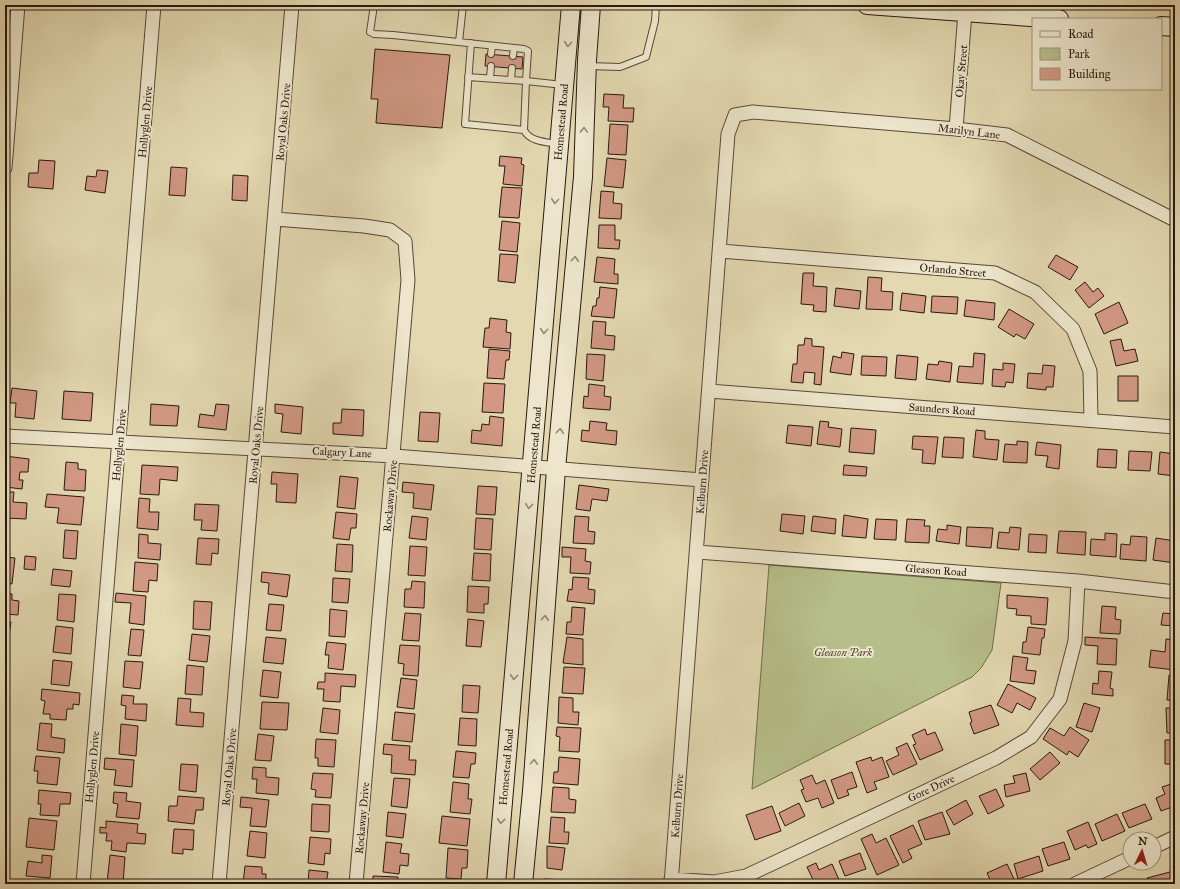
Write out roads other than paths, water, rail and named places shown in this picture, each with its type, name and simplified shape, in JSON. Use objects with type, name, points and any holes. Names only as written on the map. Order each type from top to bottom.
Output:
[{"type":"main road","name":"Homestead Road","points":[[496,884],[571,5]]},
{"type":"main road","name":"Homestead Road","points":[[523,884],[532,791],[556,469],[583,177],[591,5]]},
{"type":"main road","points":[[867,5],[1046,18]]},
{"type":"main road","points":[[1162,26],[1175,27]]},
{"type":"main road","points":[[557,174],[583,177]]},
{"type":"main road","points":[[548,287],[573,288]]},
{"type":"main road","points":[[517,647],[543,649]]},
{"type":"main road","points":[[504,789],[532,791]]},
{"type":"street","points":[[5,168],[18,5]]},
{"type":"street","name":"Hollyglen Drive","points":[[83,884],[154,5]]},
{"type":"street","name":"Royal Oaks Drive","points":[[219,884],[292,5]]},
{"type":"street","name":"Okay Street","points":[[956,129],[966,12]]},
{"type":"street","name":"Kelburn Drive","points":[[671,882],[728,134],[735,116],[753,112],[768,113]]},
{"type":"street","name":"Marilyn Lane","points":[[768,113],[956,129],[1007,135],[1175,220]]},
{"type":"street","name":"Rockaway Drive","points":[[275,219],[364,226],[390,230],[405,241],[408,280],[356,884]]},
{"type":"street","name":"Orlando Street","points":[[720,251],[995,273],[1035,292],[1074,329],[1090,371],[1091,420]]},
{"type":"street","name":"Saunders Road","points":[[709,391],[1175,427]]},
{"type":"street","name":"Calgary Lane","points":[[5,436],[256,447],[394,456],[702,480]]},
{"type":"street","name":"Gleason Road","points":[[697,552],[1078,581],[1175,592]]},
{"type":"street","name":"Gore Drive","points":[[671,882],[714,882],[746,876],[996,758],[1031,737],[1060,699],[1075,641],[1078,581]]},
{"type":"street","points":[[1162,843],[1175,837]]},
{"type":"street","points":[[1075,884],[1122,862]]},
{"type":"lane","points":[[374,5],[370,32],[374,34],[471,43],[528,51],[524,130],[526,134],[537,141],[559,145]]},
{"type":"lane","points":[[459,42],[463,5]]},
{"type":"lane","points":[[587,66],[620,67],[646,57],[655,21],[656,5]]},
{"type":"lane","points":[[471,43],[465,124],[524,130]]},
{"type":"lane","points":[[491,54],[492,46]]},
{"type":"lane","points":[[513,56],[514,48]]},
{"type":"lane","points":[[490,78],[491,66]]},
{"type":"lane","points":[[511,80],[512,68]]},
{"type":"lane","points":[[468,77],[564,85]]},
{"type":"park label","name":"Gleason Park","points":[[843,652]]}]
